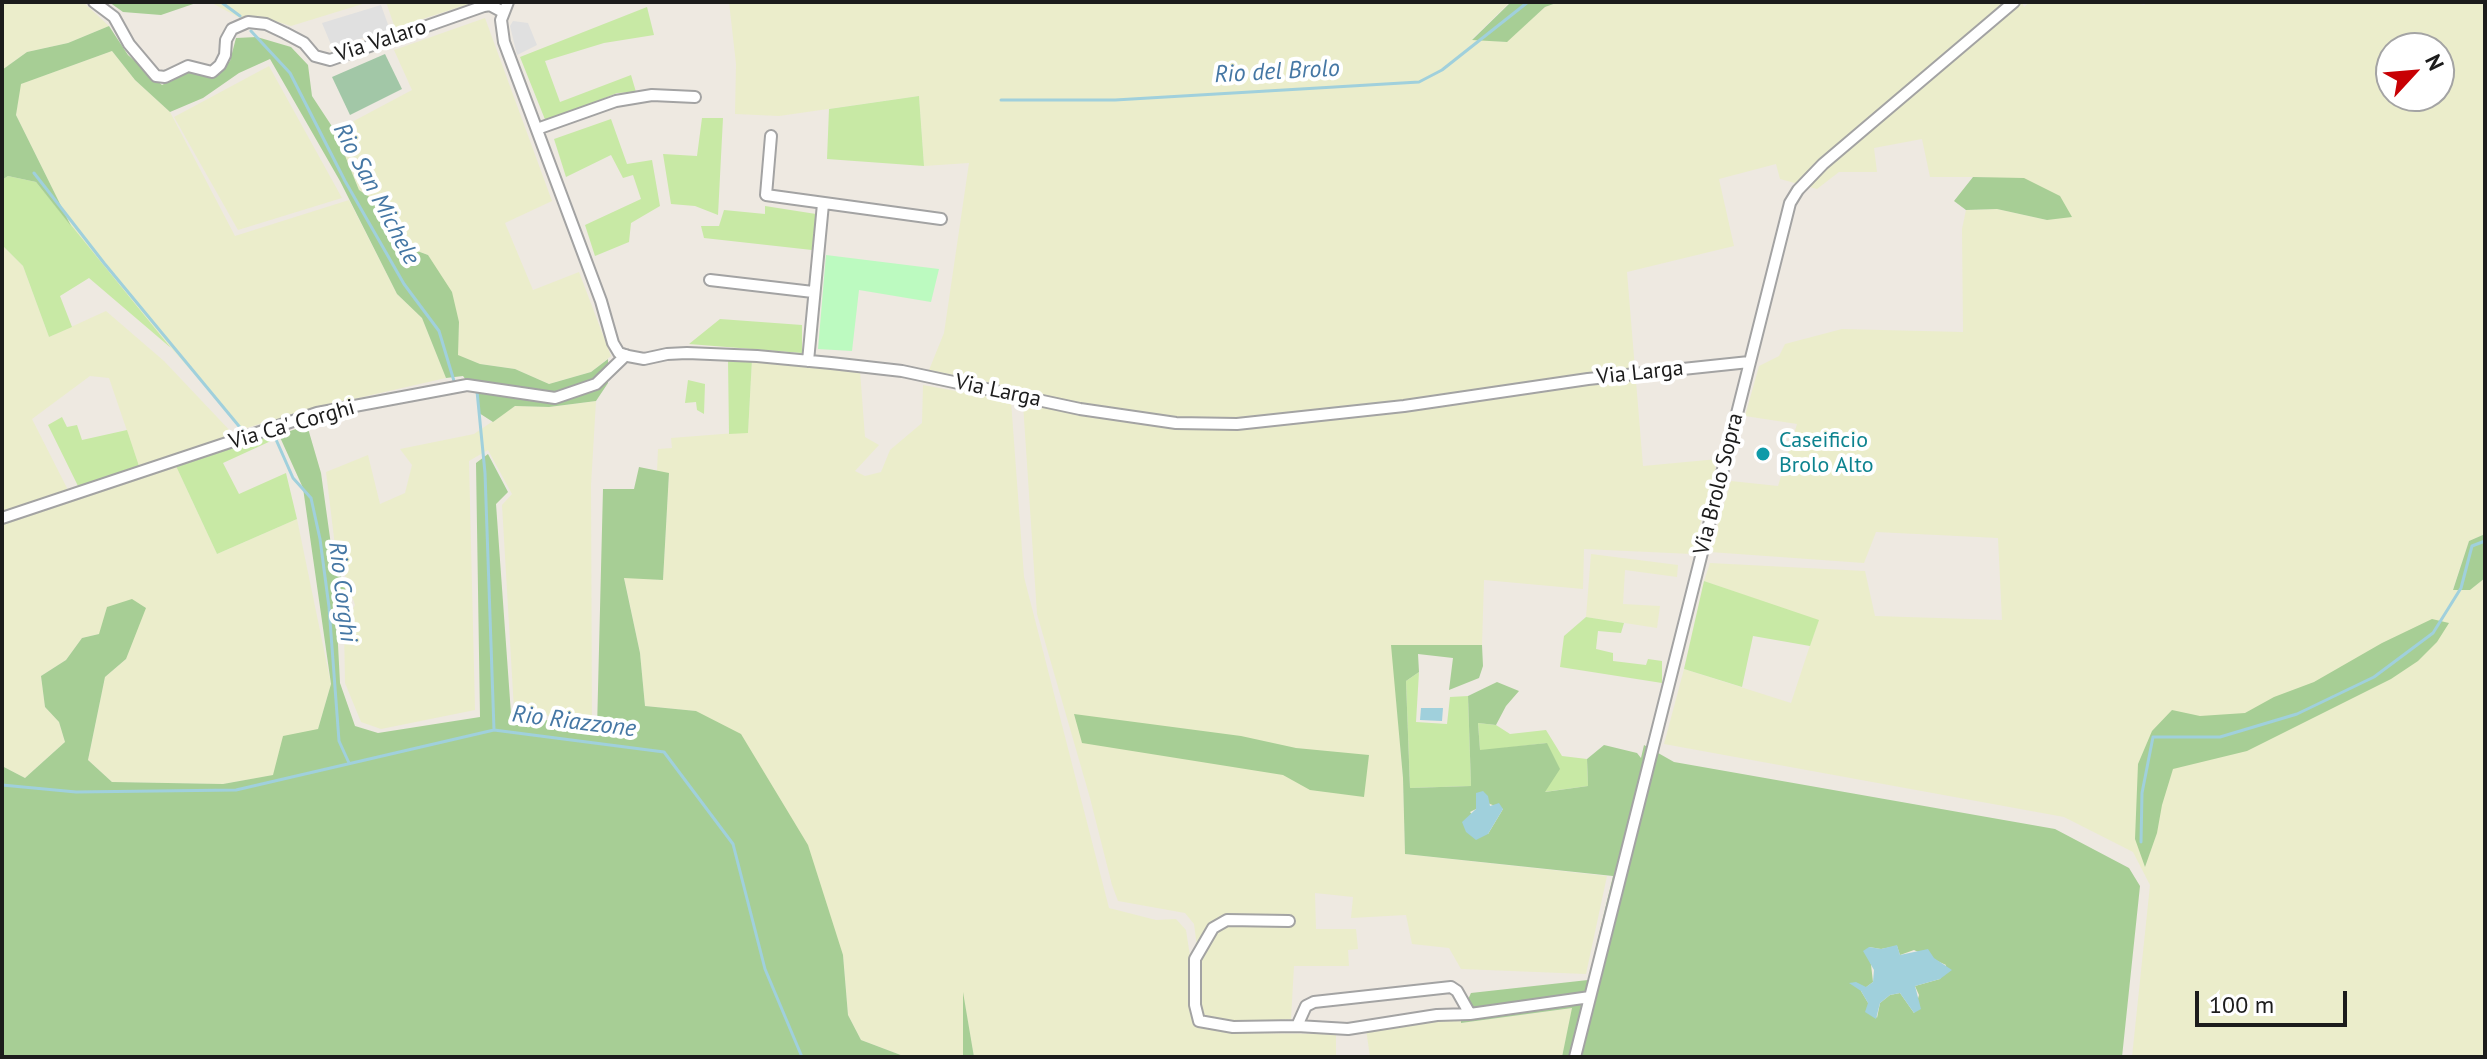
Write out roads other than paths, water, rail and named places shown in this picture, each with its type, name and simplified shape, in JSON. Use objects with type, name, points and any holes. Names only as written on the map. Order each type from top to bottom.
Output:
[{"type":"street","name":"Via Valaro","points":[[94,2],[114,17],[129,44],[156,76],[165,77],[188,66],[212,72],[220,65],[232,29],[248,22],[266,24],[304,43],[315,56],[330,60],[484,6],[506,7]]},
{"type":"street","name":"Via Brolo Sopra","points":[[1575,1057],[1786,218],[1798,190],[1823,164],[2014,2]]},
{"type":"street","points":[[506,7],[501,28],[504,42],[601,301],[613,343],[619,353],[626,355]]},
{"type":"street","points":[[537,129],[616,101],[652,95],[695,97]]},
{"type":"street","points":[[771,136],[766,195],[941,219]]},
{"type":"street","points":[[808,361],[823,204]]},
{"type":"street","points":[[710,280],[813,292]]},
{"type":"street","name":"Via Larga","points":[[626,355],[644,359],[667,354],[701,354],[902,371],[1080,409],[1176,423],[1237,424],[1404,406],[1588,379],[1749,362]]},
{"type":"street","name":"Via Ca' Corghi","points":[[2,518],[317,413],[467,385],[555,398],[596,384],[626,355]]},
{"type":"street","points":[[1289,921],[1227,920],[1213,928],[1195,959],[1195,1005],[1199,1021],[1233,1027],[1348,1029],[1590,997]]},
{"type":"street","points":[[1297,1026],[1306,1006],[1314,1002],[1451,987],[1457,991],[1470,1014]]},
{"type":"water","points":[[1421,708],[1443,708],[1442,721],[1420,720]]},
{"type":"water","points":[[1483,791],[1488,796],[1490,806],[1499,803],[1503,809],[1488,834],[1476,840],[1466,832],[1462,822],[1476,809],[1476,793]]},
{"type":"water","points":[[1897,945],[1900,955],[1928,949],[1934,958],[1952,970],[1940,979],[1915,986],[1921,1009],[1914,1013],[1900,993],[1890,995],[1880,1003],[1876,1019],[1865,1012],[1868,1003],[1861,991],[1849,983],[1856,982],[1866,987],[1873,982],[1874,970],[1863,951],[1869,947],[1881,949]]},
{"type":"waterway","name":"Rio San Michele","points":[[221,2],[240,16]]},
{"type":"waterway","name":"Rio del Brolo","points":[[1001,100],[1115,100],[1419,82],[1442,70],[1528,2]]},
{"type":"waterway","name":"Rio San Michele","points":[[251,31],[290,73],[345,181],[404,284],[439,331],[454,381]]},
{"type":"waterway","name":"Rio Corghi","points":[[34,173],[243,431]]},
{"type":"waterway","name":"Rio San Michele","points":[[477,391],[485,473],[494,730]]},
{"type":"waterway","name":"Rio Corghi","points":[[274,435],[293,478],[311,498],[329,607],[339,741],[349,763]]},
{"type":"waterway","points":[[2141,842],[2142,793],[2153,737],[2220,737],[2297,714],[2374,677],[2433,633],[2461,588],[2472,546],[2485,541]]},
{"type":"waterway","name":"Rio Riazzone","points":[[2,785],[76,792],[236,790],[494,730],[664,752],[733,844],[765,969],[802,1057]]},
{"type":"place","name":"Caseificio Brolo Alto","points":[[1763,454]]}]
